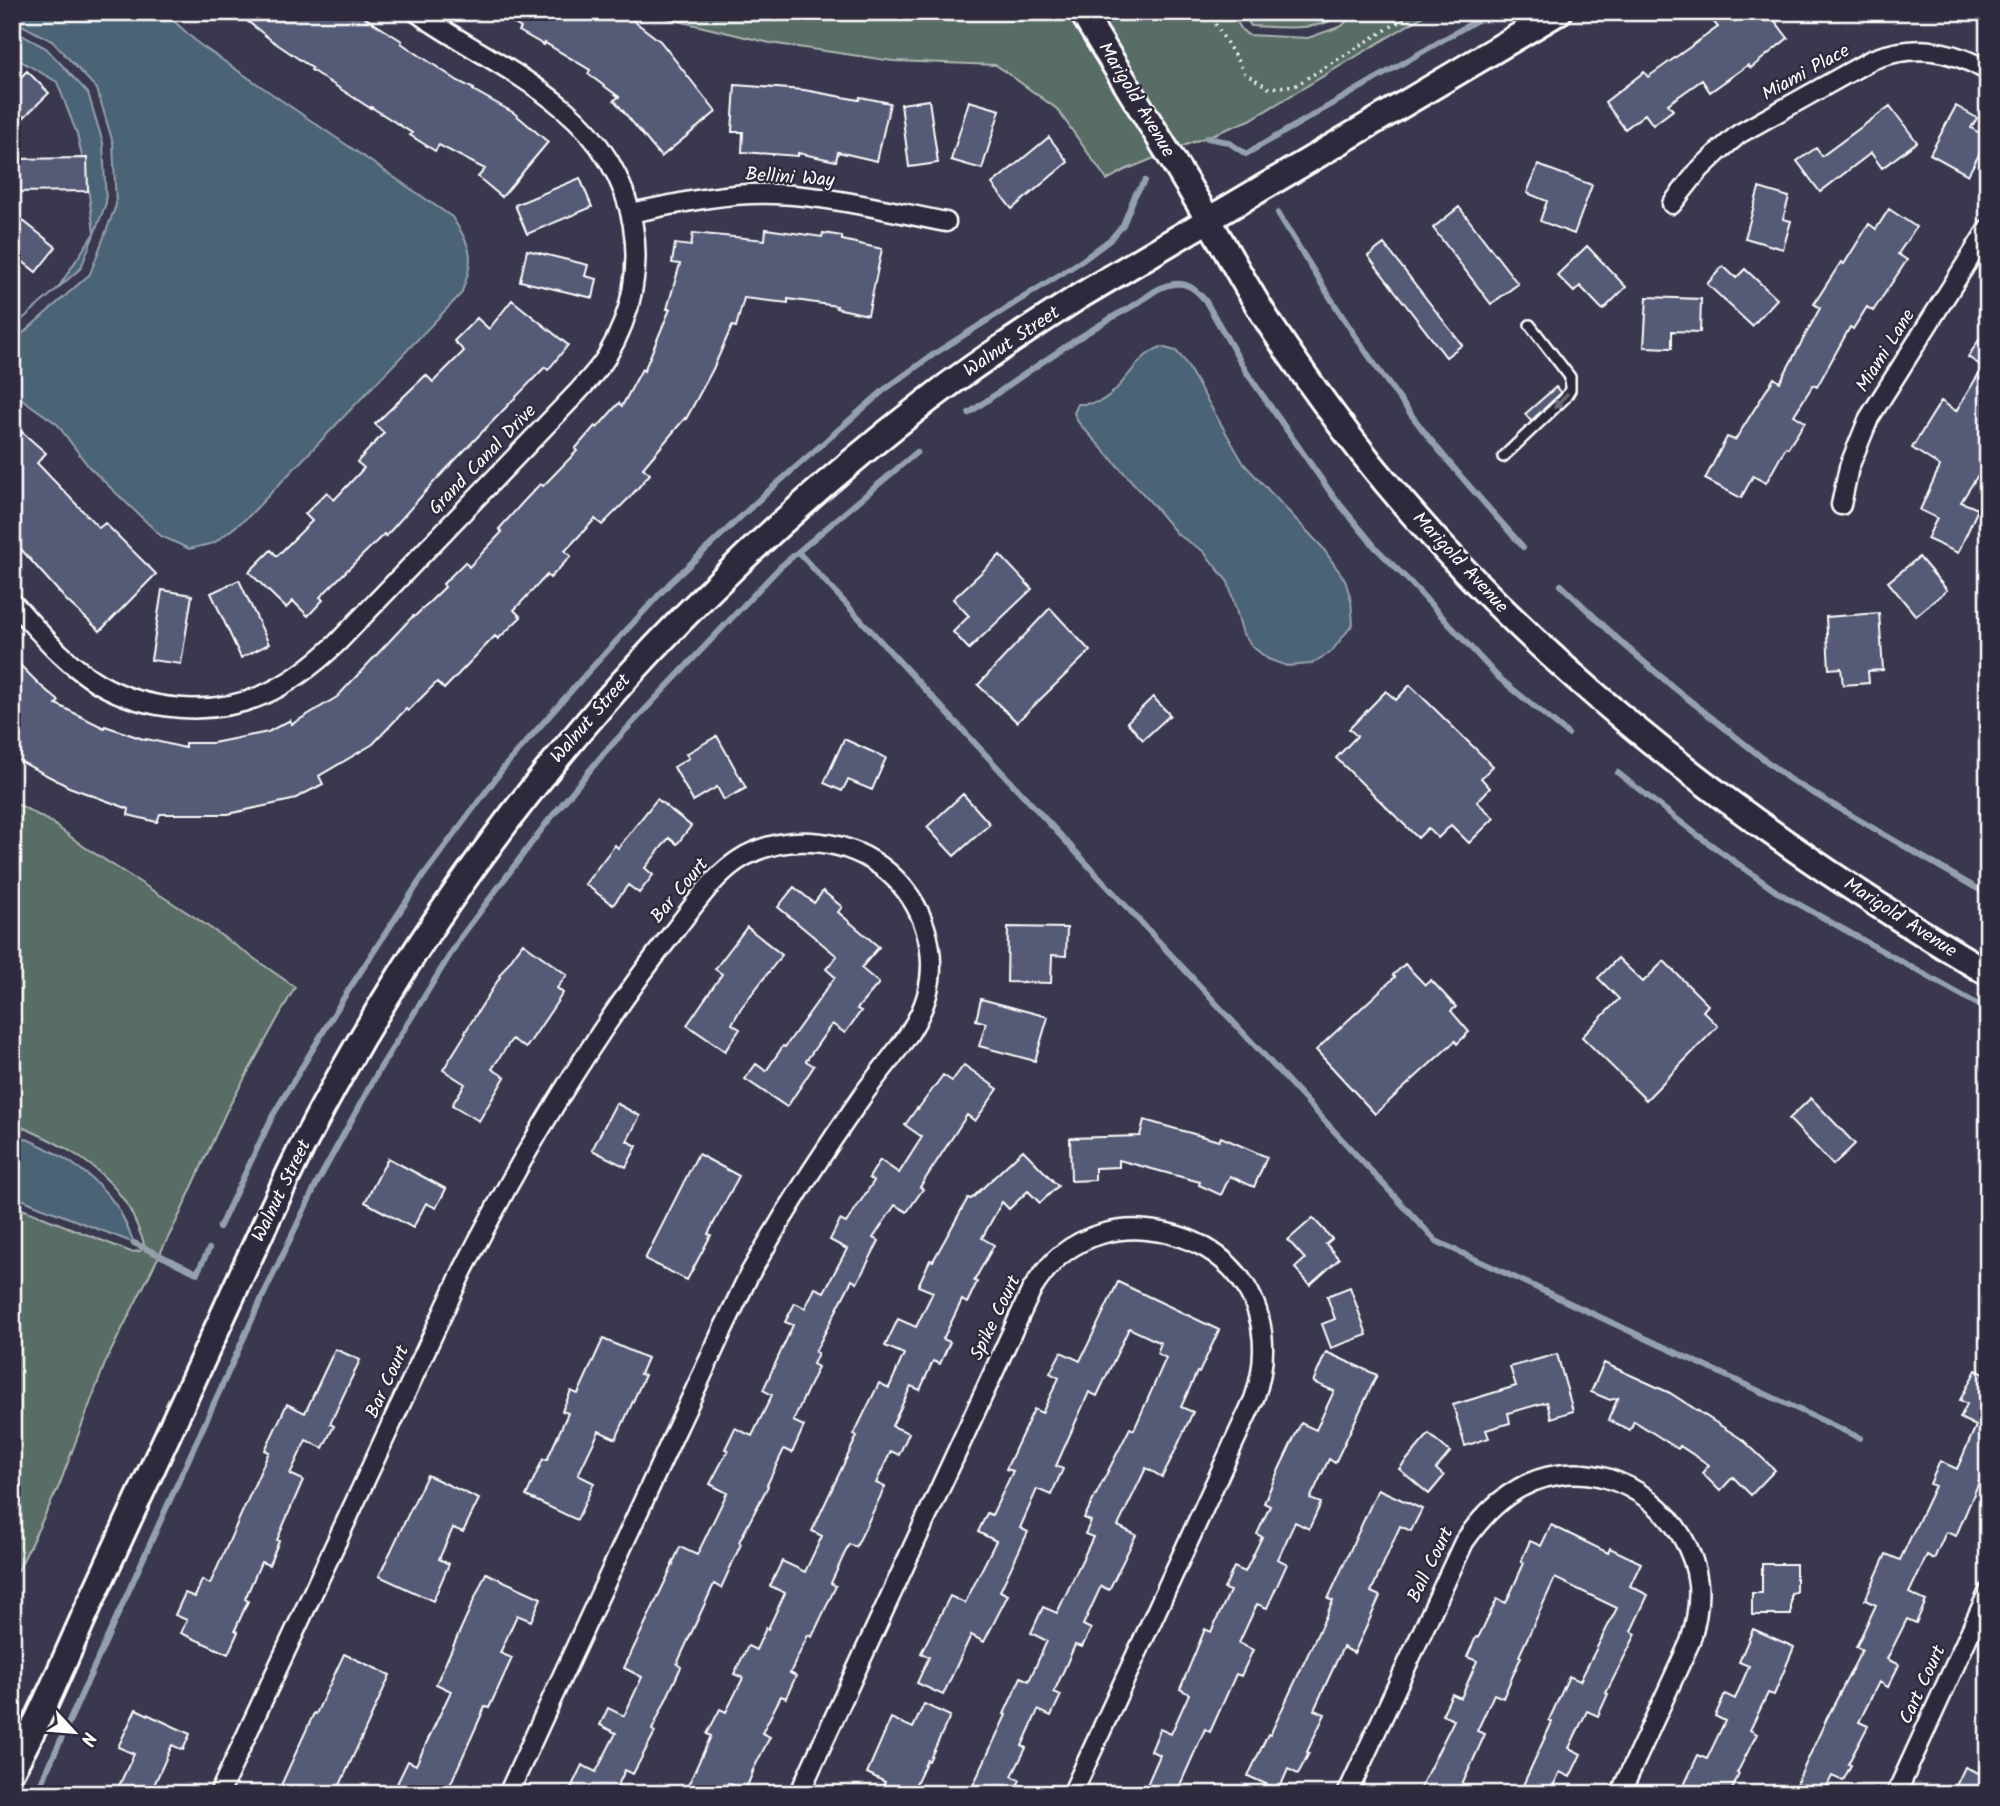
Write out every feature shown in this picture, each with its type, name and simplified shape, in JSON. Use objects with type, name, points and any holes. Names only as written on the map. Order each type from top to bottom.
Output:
[{"type":"street","name":"Grand Canal Drive","points":[[12,602],[66,660],[98,683],[141,701],[180,708],[221,706],[262,695],[283,685],[318,661],[337,643],[573,397],[605,359],[628,310],[636,247],[631,213],[620,180],[610,161],[581,123],[537,89],[416,12]]},
{"type":"street","name":"Marigold Avenue","points":[[1082,12],[1276,334],[1325,404],[1378,472],[1493,601],[1629,723],[1765,827],[1896,917],[1988,973]]},
{"type":"street","name":"Walnut Street","points":[[12,1770],[305,1142],[392,988],[458,888],[528,793],[586,722],[662,639],[723,578],[863,452],[928,401],[1005,345],[1080,296],[1559,12]]},
{"type":"street","name":"Miami Place","points":[[1672,204],[1698,172],[1739,134],[1871,60],[1890,53],[1927,50],[1959,56],[1988,71]]},
{"type":"street","name":"Bellini Way","points":[[631,213],[723,196],[776,194],[830,200],[946,222]]},
{"type":"street","name":"Miami Lane","points":[[1841,505],[1849,467],[1869,418],[1988,229]]},
{"type":"street","name":"Bar Court","points":[[219,1794],[463,1270],[549,1113],[610,1019],[659,949],[724,871],[743,857],[765,847],[812,841],[838,846],[878,863],[909,893],[923,918],[928,932],[931,970],[919,1018],[864,1093],[803,1184],[747,1279],[508,1794]]},
{"type":"street","name":"Spike Court","points":[[799,1794],[1039,1277],[1055,1260],[1089,1238],[1135,1228],[1166,1231],[1209,1248],[1242,1280],[1258,1312],[1263,1345],[1261,1373],[1254,1399],[1072,1794]]},
{"type":"street","name":"Ball Court","points":[[1347,1794],[1464,1542],[1479,1520],[1498,1502],[1520,1488],[1557,1475],[1574,1474],[1609,1479],[1625,1485],[1655,1504],[1678,1530],[1687,1546],[1698,1582],[1699,1602],[1690,1642],[1620,1794]]},
{"type":"street","name":"Cart Court","points":[[1896,1794],[1988,1593]]},
{"type":"lane","points":[[1503,457],[1565,398],[1570,390],[1570,377],[1530,326]]},
{"type":"path","points":[[1208,12],[1245,73],[1269,88],[1296,85],[1415,12]]},
{"type":"green space","points":[[641,12],[1069,12],[1157,157],[1107,180],[1057,109],[996,65],[893,61],[770,43]]},
{"type":"green space","points":[[1095,12],[1231,12],[1248,35],[1308,38],[1342,26],[1355,12],[1430,12],[1250,120],[1178,148]]},
{"type":"green space","points":[[1242,12],[1342,12],[1324,23],[1286,28],[1251,26]]},
{"type":"green space","points":[[12,801],[51,822],[295,987],[226,1112],[180,1214],[106,1361],[59,1486],[12,1583],[12,1205],[131,1252],[140,1251],[144,1246],[129,1209],[105,1177],[61,1146],[12,1123]]},
{"type":"water","points":[[12,12],[164,12],[199,44],[452,217],[468,246],[470,262],[461,294],[248,517],[214,543],[189,549],[161,536],[89,467],[57,424],[12,392],[13,342],[90,274],[116,205],[113,143],[97,89],[52,41],[12,20]]},
{"type":"water","points":[[12,30],[46,48],[88,93],[103,143],[106,203],[81,268],[17,324],[58,288],[94,233],[87,179],[77,134],[57,82],[12,56]]},
{"type":"water","points":[[1161,347],[1176,351],[1184,360],[1244,464],[1322,547],[1345,580],[1351,600],[1353,624],[1331,652],[1311,664],[1287,666],[1268,659],[1253,647],[1243,634],[1228,582],[1203,551],[1177,534],[1078,422],[1074,413],[1078,404],[1101,401],[1117,388],[1144,357]]},
{"type":"water","points":[[12,1133],[57,1154],[97,1183],[118,1208],[134,1243],[12,1195]]},
{"type":"building","points":[[236,12],[356,12],[458,81],[514,113],[548,142],[502,197],[478,177],[485,169],[439,145],[435,151],[410,135],[412,133],[311,70],[312,68]]},
{"type":"building","points":[[495,12],[622,12],[660,41],[716,112],[661,157],[614,100],[619,97],[588,74],[590,70],[519,31],[521,28]]},
{"type":"building","points":[[1705,12],[1768,12],[1788,38],[1751,68],[1748,65],[1710,92],[1702,80],[1668,104],[1673,110],[1653,125],[1645,114],[1625,129],[1605,102],[1644,72],[1648,77],[1718,27]]},
{"type":"building","points":[[27,71],[49,93],[12,129],[12,86]]},
{"type":"building","points":[[735,85],[804,90],[890,103],[877,161],[838,152],[836,161],[798,153],[798,156],[742,152],[743,132],[732,132]]},
{"type":"building","points":[[929,100],[938,163],[909,167],[901,104]]},
{"type":"building","points":[[969,101],[1000,110],[982,169],[951,160]]},
{"type":"building","points":[[1890,106],[1917,142],[1882,168],[1871,153],[1820,192],[1797,161],[1816,148],[1822,156]]},
{"type":"building","points":[[1956,106],[1977,118],[1971,128],[1988,138],[1968,175],[1930,154]]},
{"type":"building","points":[[1049,137],[1068,162],[1012,209],[992,184]]},
{"type":"building","points":[[87,158],[88,191],[12,192],[12,159]]},
{"type":"building","points":[[1538,165],[1592,185],[1574,234],[1540,221],[1547,201],[1527,193]]},
{"type":"building","points":[[580,178],[592,207],[527,234],[515,205]]},
{"type":"building","points":[[1759,188],[1789,197],[1783,219],[1791,221],[1783,249],[1745,238]]},
{"type":"building","points":[[1459,207],[1518,284],[1491,304],[1433,228]]},
{"type":"building","points":[[1889,209],[1916,227],[1898,254],[1907,260],[1873,311],[1867,307],[1853,329],[1850,327],[1817,387],[1813,385],[1794,415],[1805,422],[1788,448],[1786,447],[1766,483],[1753,476],[1741,498],[1705,479],[1727,437],[1735,440],[1774,378],[1780,382],[1820,308],[1814,304],[1841,262],[1844,264],[1869,224],[1876,229]]},
{"type":"building","points":[[12,212],[56,247],[36,272],[12,253]]},
{"type":"building","points":[[766,229],[822,237],[823,233],[842,236],[842,240],[882,249],[868,315],[836,308],[837,306],[788,299],[788,303],[744,298],[736,327],[732,326],[686,419],[643,468],[650,474],[602,525],[595,519],[565,551],[571,556],[550,578],[547,575],[514,610],[521,617],[498,639],[495,636],[444,689],[437,682],[408,711],[406,709],[373,744],[319,776],[323,784],[292,800],[228,814],[160,814],[157,822],[128,815],[129,809],[69,787],[12,757],[12,657],[59,701],[56,704],[104,728],[105,726],[146,740],[185,748],[185,743],[213,743],[268,732],[290,720],[292,724],[337,697],[413,616],[445,587],[443,584],[465,562],[469,567],[502,532],[499,529],[524,501],[540,484],[543,486],[577,451],[575,449],[595,426],[597,428],[619,403],[622,406],[642,369],[644,371],[670,309],[667,309],[680,264],[672,263],[675,244],[691,246],[693,233],[765,240]]},
{"type":"building","points":[[1384,244],[1462,345],[1446,357],[1368,256]]},
{"type":"building","points":[[1587,246],[1626,287],[1603,310],[1580,286],[1574,292],[1557,275]]},
{"type":"building","points":[[527,250],[588,265],[585,276],[597,279],[593,298],[520,281]]},
{"type":"building","points":[[1723,266],[1736,278],[1745,269],[1777,299],[1752,326],[1707,284]]},
{"type":"building","points":[[1647,297],[1701,299],[1700,332],[1672,331],[1672,348],[1644,347]]},
{"type":"building","points":[[512,300],[568,345],[548,370],[545,367],[386,536],[384,534],[320,597],[323,600],[308,616],[293,601],[286,608],[249,572],[271,550],[277,556],[312,521],[305,514],[327,492],[334,500],[364,468],[357,462],[384,433],[375,424],[426,375],[433,382],[464,351],[454,341],[477,318],[489,329]]},
{"type":"building","points":[[1988,326],[1988,459],[1961,502],[1978,509],[1958,553],[1927,539],[1937,518],[1920,510],[1940,466],[1912,448],[1941,401],[1956,411],[1983,367],[1968,357]]},
{"type":"building","points":[[1556,387],[1560,394],[1531,421],[1525,414]]},
{"type":"building","points":[[22,432],[46,453],[37,463],[99,528],[105,523],[156,574],[100,631],[67,601],[12,539],[12,443]]},
{"type":"building","points":[[1000,555],[1032,589],[969,649],[953,632],[969,616],[953,599]]},
{"type":"building","points":[[1919,557],[1947,590],[1916,616],[1888,582]]},
{"type":"building","points":[[239,580],[269,644],[241,658],[211,593]]},
{"type":"building","points":[[162,590],[192,595],[181,664],[151,660]]},
{"type":"building","points":[[1050,608],[1090,651],[1017,722],[978,685]]},
{"type":"building","points":[[1879,613],[1883,670],[1868,671],[1869,683],[1843,685],[1841,668],[1829,669],[1826,617]]},
{"type":"building","points":[[1410,685],[1493,766],[1481,778],[1490,788],[1477,802],[1494,818],[1469,843],[1451,825],[1438,838],[1428,828],[1418,838],[1336,758],[1357,736],[1349,729],[1386,691],[1396,700]]},
{"type":"building","points":[[1153,697],[1170,715],[1143,740],[1127,722]]},
{"type":"building","points":[[717,736],[746,788],[724,800],[717,787],[693,801],[674,767],[689,758],[686,754]]},
{"type":"building","points":[[844,739],[886,758],[872,790],[848,780],[842,791],[824,783]]},
{"type":"building","points":[[963,794],[990,824],[954,856],[927,827]]},
{"type":"building","points":[[657,799],[691,826],[677,844],[669,838],[645,868],[653,875],[639,893],[628,885],[613,905],[585,884],[615,845],[618,848]]},
{"type":"building","points":[[794,887],[814,903],[823,891],[842,907],[838,912],[879,947],[861,968],[879,983],[857,1009],[861,1011],[845,1033],[832,1024],[806,1061],[814,1066],[787,1107],[745,1079],[756,1064],[766,1071],[783,1046],[785,1047],[835,977],[826,969],[837,956],[778,907]]},
{"type":"building","points":[[747,927],[782,955],[741,1008],[732,1024],[740,1029],[725,1051],[687,1025],[722,974],[715,969]]},
{"type":"building","points":[[1008,927],[1067,928],[1066,956],[1052,955],[1051,983],[1007,982]]},
{"type":"building","points":[[523,943],[567,975],[557,988],[563,993],[526,1048],[512,1039],[492,1069],[505,1077],[479,1121],[452,1105],[465,1084],[443,1070],[499,976]]},
{"type":"building","points":[[1618,958],[1643,982],[1664,961],[1708,1005],[1703,1011],[1718,1026],[1646,1100],[1582,1037],[1619,999],[1598,978]]},
{"type":"building","points":[[1405,964],[1425,985],[1431,980],[1456,1007],[1451,1011],[1469,1032],[1457,1044],[1455,1041],[1375,1114],[1316,1050],[1395,977],[1393,975]]},
{"type":"building","points":[[981,999],[1048,1017],[1035,1061],[979,1046],[986,1023],[976,1020]]},
{"type":"building","points":[[964,1065],[998,1089],[975,1121],[967,1115],[907,1212],[895,1205],[873,1238],[879,1241],[857,1283],[852,1280],[815,1352],[818,1353],[813,1364],[818,1367],[793,1421],[804,1426],[792,1453],[784,1449],[739,1542],[741,1544],[721,1588],[714,1584],[677,1664],[681,1667],[652,1730],[655,1732],[633,1774],[625,1770],[614,1794],[568,1794],[582,1765],[596,1772],[616,1733],[600,1725],[608,1708],[624,1716],[642,1677],[624,1668],[680,1547],[697,1555],[727,1493],[710,1484],[728,1450],[725,1449],[735,1428],[752,1436],[772,1395],[763,1390],[793,1325],[785,1322],[795,1303],[805,1308],[815,1288],[824,1292],[847,1249],[830,1240],[840,1220],[846,1223],[874,1181],[869,1178],[880,1160],[899,1173],[922,1137],[905,1125],[943,1075],[952,1081]]},
{"type":"building","points":[[1811,1098],[1855,1144],[1833,1165],[1789,1119]]},
{"type":"building","points":[[616,1103],[640,1116],[627,1141],[637,1146],[626,1167],[592,1150]]},
{"type":"building","points":[[1144,1120],[1219,1141],[1221,1137],[1267,1157],[1254,1187],[1230,1176],[1221,1195],[1199,1185],[1200,1182],[1119,1160],[1119,1167],[1095,1168],[1095,1180],[1071,1181],[1070,1138],[1140,1136]]},
{"type":"building","points":[[1023,1150],[1058,1186],[1040,1203],[1028,1191],[1009,1209],[1002,1202],[982,1238],[994,1245],[974,1281],[977,1282],[967,1303],[962,1300],[943,1339],[950,1342],[940,1364],[933,1361],[920,1390],[911,1386],[892,1426],[909,1433],[899,1455],[891,1451],[876,1483],[885,1487],[856,1547],[849,1544],[831,1583],[836,1586],[812,1637],[808,1635],[790,1673],[796,1676],[786,1698],[781,1696],[762,1733],[770,1737],[745,1791],[728,1783],[722,1794],[684,1794],[711,1736],[707,1734],[720,1709],[726,1712],[743,1678],[734,1674],[748,1646],[756,1650],[785,1593],[770,1586],[782,1561],[805,1572],[822,1536],[812,1531],[857,1436],[854,1434],[879,1383],[889,1388],[904,1354],[885,1346],[898,1319],[916,1327],[933,1292],[918,1286],[930,1260],[933,1261],[968,1198],[971,1199]]},
{"type":"building","points":[[698,1154],[739,1176],[687,1280],[645,1259]]},
{"type":"building","points":[[388,1158],[446,1189],[436,1208],[426,1203],[413,1228],[365,1202]]},
{"type":"building","points":[[1313,1218],[1332,1239],[1326,1244],[1339,1259],[1310,1285],[1295,1268],[1305,1259],[1288,1240]]},
{"type":"building","points":[[1118,1282],[1219,1330],[1181,1407],[1193,1412],[1162,1477],[1146,1468],[1118,1526],[1136,1535],[1109,1590],[1101,1586],[1083,1625],[1091,1629],[1082,1647],[1075,1645],[1054,1692],[1061,1695],[1051,1716],[1038,1710],[1022,1746],[1026,1748],[1012,1776],[1020,1780],[1013,1794],[969,1794],[1021,1677],[1029,1681],[1047,1641],[1031,1633],[1043,1607],[1057,1613],[1093,1537],[1085,1534],[1091,1521],[1084,1518],[1130,1428],[1134,1430],[1166,1358],[1157,1353],[1161,1343],[1129,1328],[1097,1396],[1089,1392],[1056,1466],[1063,1469],[1051,1495],[1037,1489],[1020,1528],[1028,1532],[1000,1591],[1008,1595],[984,1642],[971,1635],[943,1695],[917,1683],[929,1657],[921,1653],[950,1596],[965,1603],[996,1541],[978,1532],[987,1513],[992,1515],[1013,1471],[1006,1469],[1034,1409],[1042,1413],[1059,1378],[1050,1373],[1061,1352],[1080,1361]]},
{"type":"building","points":[[1350,1287],[1367,1335],[1331,1348],[1322,1324],[1335,1319],[1327,1296]]},
{"type":"building","points":[[603,1339],[647,1358],[640,1374],[645,1375],[616,1439],[599,1431],[578,1475],[594,1483],[577,1520],[526,1496],[543,1459],[547,1460],[568,1413],[562,1411],[571,1391],[578,1394]]},
{"type":"building","points":[[335,1349],[360,1360],[330,1424],[334,1426],[323,1448],[306,1440],[290,1474],[303,1480],[269,1565],[261,1562],[245,1599],[248,1601],[228,1654],[181,1633],[187,1620],[175,1615],[185,1593],[195,1597],[202,1580],[210,1584],[269,1452],[265,1450],[287,1404],[305,1413]]},
{"type":"building","points":[[1326,1352],[1377,1375],[1335,1463],[1329,1459],[1310,1499],[1321,1503],[1309,1529],[1295,1522],[1278,1559],[1287,1564],[1267,1608],[1257,1604],[1239,1643],[1253,1650],[1241,1676],[1236,1674],[1210,1732],[1205,1729],[1176,1794],[1143,1794],[1160,1755],[1151,1751],[1160,1729],[1171,1734],[1189,1694],[1180,1689],[1205,1629],[1211,1632],[1230,1591],[1224,1589],[1234,1567],[1245,1572],[1262,1537],[1257,1534],[1270,1506],[1264,1503],[1273,1482],[1301,1423],[1316,1430],[1334,1391],[1313,1382]]},
{"type":"building","points":[[1557,1354],[1573,1411],[1551,1418],[1547,1402],[1508,1413],[1510,1423],[1486,1430],[1489,1438],[1465,1446],[1453,1405],[1516,1386],[1510,1367]]},
{"type":"building","points":[[1604,1363],[1670,1393],[1743,1440],[1775,1470],[1751,1495],[1733,1477],[1720,1491],[1702,1473],[1709,1465],[1680,1446],[1678,1449],[1634,1421],[1630,1430],[1608,1420],[1618,1398],[1610,1400],[1591,1392]]},
{"type":"building","points":[[1976,1370],[1988,1376],[1988,1461],[1956,1536],[1946,1532],[1934,1559],[1927,1555],[1909,1593],[1926,1601],[1916,1623],[1907,1619],[1887,1659],[1899,1665],[1888,1687],[1879,1682],[1859,1722],[1868,1726],[1848,1764],[1851,1765],[1843,1781],[1832,1776],[1823,1794],[1816,1794],[1796,1785],[1862,1650],[1856,1647],[1876,1605],[1865,1600],[1886,1554],[1900,1560],[1935,1486],[1930,1484],[1940,1461],[1957,1469],[1976,1426],[1960,1418],[1967,1404],[1960,1400]]},
{"type":"building","points":[[1429,1434],[1450,1452],[1436,1469],[1444,1476],[1429,1494],[1399,1469]]},
{"type":"building","points":[[427,1475],[479,1499],[463,1532],[453,1528],[439,1559],[449,1564],[433,1601],[379,1576]]},
{"type":"building","points":[[1378,1489],[1422,1509],[1411,1531],[1400,1526],[1371,1592],[1380,1596],[1365,1630],[1354,1653],[1343,1647],[1314,1710],[1325,1714],[1307,1752],[1309,1753],[1298,1774],[1288,1769],[1279,1790],[1248,1776],[1333,1601],[1328,1599]]},
{"type":"building","points":[[1551,1525],[1608,1553],[1610,1548],[1641,1563],[1630,1586],[1648,1595],[1631,1631],[1636,1634],[1606,1693],[1608,1694],[1598,1716],[1587,1711],[1569,1748],[1581,1754],[1570,1777],[1560,1772],[1549,1794],[1519,1794],[1552,1722],[1549,1720],[1569,1676],[1580,1681],[1617,1608],[1555,1578],[1503,1698],[1494,1694],[1477,1731],[1485,1734],[1458,1794],[1417,1794],[1454,1720],[1442,1715],[1452,1694],[1461,1698],[1477,1661],[1467,1657],[1476,1637],[1478,1638],[1497,1599],[1506,1603],[1524,1563],[1521,1561],[1530,1541],[1541,1546]]},
{"type":"building","points":[[1762,1564],[1796,1564],[1796,1592],[1791,1593],[1791,1615],[1752,1615],[1752,1593],[1762,1593]]},
{"type":"building","points":[[486,1573],[541,1598],[531,1621],[517,1615],[500,1653],[512,1658],[489,1708],[485,1707],[446,1794],[392,1794],[408,1761],[416,1765],[451,1691],[436,1684]]},
{"type":"building","points":[[1753,1629],[1794,1647],[1774,1695],[1768,1693],[1750,1730],[1757,1734],[1737,1773],[1739,1774],[1730,1794],[1680,1794],[1698,1755],[1707,1759],[1725,1721],[1715,1716],[1725,1694],[1735,1699],[1749,1666],[1739,1662]]},
{"type":"building","points":[[344,1654],[390,1675],[336,1794],[277,1794],[314,1713],[316,1714]]},
{"type":"building","points":[[924,1704],[950,1716],[929,1761],[927,1760],[911,1794],[879,1794],[885,1782],[867,1773],[891,1718],[913,1728]]},
{"type":"building","points":[[136,1709],[190,1734],[183,1750],[172,1745],[150,1794],[115,1794],[134,1754],[118,1747]]},
{"type":"building","points":[[1965,1767],[1988,1777],[1988,1794],[1967,1794],[1955,1788]]},
{"type":"waterway","points":[[1207,138],[1228,142],[1246,154],[1491,12]]},
{"type":"waterway","points":[[219,1228],[273,1115],[346,994],[423,876],[505,766],[586,674],[670,583],[764,495],[884,390],[934,354],[1083,260],[1111,239],[1123,225],[1135,195],[1145,181]]},
{"type":"waterway","points":[[1278,213],[1344,319],[1397,396],[1468,485],[1523,547]]},
{"type":"waterway","points":[[969,413],[1072,342],[1158,289],[1179,284],[1191,288],[1205,300],[1247,373],[1333,496],[1376,548],[1498,677],[1568,734]]},
{"type":"waterway","points":[[39,1794],[38,1790],[317,1183],[379,1070],[461,937],[545,825],[604,753],[780,567],[917,452]]},
{"type":"waterway","points":[[798,552],[1436,1241],[1860,1438]]},
{"type":"waterway","points":[[1561,585],[1673,687],[1789,779],[1988,895]]},
{"type":"waterway","points":[[1618,773],[1777,892],[1988,1010]]},
{"type":"waterway","points":[[134,1243],[197,1273],[209,1249]]}]
